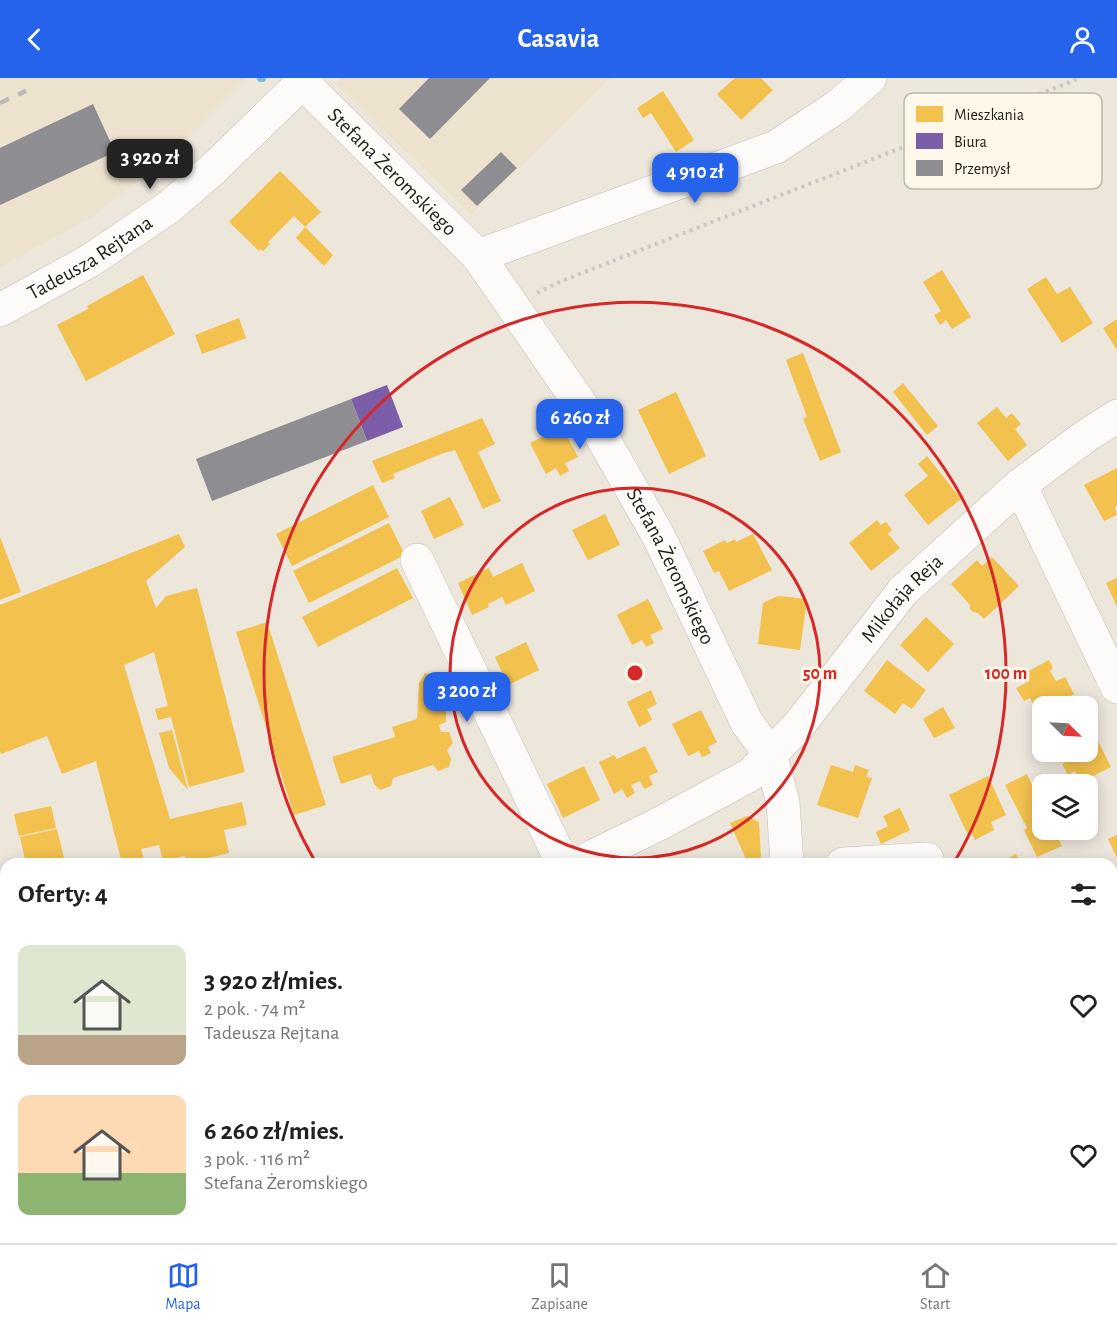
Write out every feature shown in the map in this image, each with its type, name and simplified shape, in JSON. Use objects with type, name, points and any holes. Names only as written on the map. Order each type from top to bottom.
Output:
[{"type":"street","points":[[478,256],[776,147],[838,106],[870,78]]},
{"type":"street","name":"Stefana Żeromskiego","points":[[305,80],[478,256],[603,438],[659,537],[747,723],[770,754],[783,802],[787,858]]},
{"type":"street","name":"Tadeusza Rejtana","points":[[0,310],[91,260],[169,207],[213,169],[305,80]]},
{"type":"street","name":"Mikołaja Reja","points":[[588,858],[659,824],[750,775],[799,725],[903,591],[1020,485],[1117,416]]},
{"type":"street","points":[[1020,485],[1117,687]]},
{"type":"street","points":[[417,560],[560,858]]},
{"type":"path","points":[[1042,93],[1080,78]]},
{"type":"path","points":[[512,304],[560,282],[904,147]]},
{"type":"shaded area","points":[[0,78],[246,78],[172,154],[92,217],[0,267]]},
{"type":"shaded area","points":[[342,78],[611,78],[471,215],[337,84]]},
{"type":"building: Mieszkania","points":[[735,78],[761,78],[773,90],[741,120],[717,94]]},
{"type":"building: Mieszkania","points":[[663,91],[694,140],[676,152],[651,113],[643,118],[637,108]]},
{"type":"building: Mieszkania","points":[[280,171],[321,212],[305,227],[294,216],[268,242],[270,244],[263,251],[260,249],[259,251],[229,222]]},
{"type":"building: Mieszkania","points":[[305,227],[333,255],[324,266],[296,238]]},
{"type":"building: Mieszkania","points":[[942,270],[971,317],[952,329],[946,320],[940,325],[934,315],[941,311],[923,282]]},
{"type":"building: Mieszkania","points":[[143,275],[175,334],[86,381],[57,325]]},
{"type":"building: Mieszkania","points":[[1046,277],[1057,294],[1070,287],[1093,323],[1062,343],[1027,289]]},
{"type":"building: Mieszkania","points":[[239,318],[246,338],[202,354],[195,335]]},
{"type":"building: Mieszkania","points":[[1117,319],[1117,350],[1103,328]]},
{"type":"building: Mieszkania","points":[[803,353],[841,452],[820,461],[803,419],[807,417],[786,360]]},
{"type":"building: Mieszkania","points":[[903,383],[938,426],[927,435],[893,392]]},
{"type":"building: Mieszkania","points":[[676,392],[706,456],[669,474],[638,410]]},
{"type":"building: Mieszkania","points":[[997,407],[1006,418],[1012,413],[1021,424],[1015,429],[1027,445],[1008,461],[977,423]]},
{"type":"building: Mieszkania","points":[[482,418],[495,444],[478,452],[501,501],[483,509],[455,450],[393,474],[395,478],[382,483],[372,461]]},
{"type":"building: Mieszkania","points":[[562,427],[578,457],[565,463],[569,471],[560,476],[556,468],[546,474],[530,443]]},
{"type":"building: Mieszkania","points":[[927,456],[961,499],[928,525],[904,495],[928,476],[918,464]]},
{"type":"building: Mieszkania","points":[[1117,468],[1117,506],[1115,507],[1117,515],[1104,521],[1084,485]]},
{"type":"building: Mieszkania","points":[[373,485],[389,517],[292,566],[276,534]]},
{"type":"building: Mieszkania","points":[[450,497],[464,525],[434,539],[421,511]]},
{"type":"building: Mieszkania","points":[[605,514],[620,545],[588,560],[572,530]]},
{"type":"building: Mieszkania","points":[[877,520],[881,525],[886,522],[892,530],[888,534],[900,548],[871,571],[849,543]]},
{"type":"building: Mieszkania","points":[[389,523],[405,555],[309,603],[293,571]]},
{"type":"building: Mieszkania","points":[[179,534],[185,547],[146,581],[156,608],[166,596],[197,588],[245,772],[189,787],[171,717],[158,720],[155,709],[168,706],[154,652],[124,665],[170,819],[242,802],[247,825],[224,830],[229,853],[208,858],[186,858],[185,856],[162,858],[159,845],[141,849],[143,858],[120,858],[96,761],[62,774],[47,736],[1,754],[0,605]]},
{"type":"building: Mieszkania","points":[[753,534],[772,570],[729,591],[719,571],[714,573],[703,551],[725,540],[727,543],[735,539],[736,542]]},
{"type":"building: Mieszkania","points":[[0,537],[21,592],[0,600]]},
{"type":"building: Mieszkania","points":[[992,557],[1019,586],[984,619],[970,609],[970,605],[951,584],[977,560],[982,566]]},
{"type":"building: Mieszkania","points":[[522,563],[535,591],[506,605],[502,597],[488,604],[489,607],[472,615],[458,583],[489,568],[493,577]]},
{"type":"building: Mieszkania","points":[[397,568],[413,598],[318,647],[302,617]]},
{"type":"building: Mieszkania","points":[[1117,578],[1117,607],[1106,583]]},
{"type":"building: Mieszkania","points":[[778,596],[807,599],[800,650],[758,644],[763,603]]},
{"type":"building: Mieszkania","points":[[648,599],[663,629],[650,635],[654,643],[646,647],[642,640],[632,645],[617,615]]},
{"type":"building: Mieszkania","points":[[926,617],[954,644],[928,672],[900,645]]},
{"type":"building: Mieszkania","points":[[267,622],[326,805],[294,815],[236,632]]},
{"type":"building: Mieszkania","points":[[526,642],[539,670],[508,685],[495,657]]},
{"type":"building: Mieszkania","points":[[887,660],[926,690],[912,709],[903,703],[895,714],[864,691]]},
{"type":"building: Mieszkania","points":[[1049,660],[1053,668],[1050,671],[1056,681],[1065,677],[1074,694],[1070,696],[1032,696],[1032,702],[1030,698],[1024,701],[1016,688],[1026,683],[1021,675]]},
{"type":"building: Mieszkania","points":[[425,673],[441,677],[447,687],[446,722],[439,725],[441,732],[449,732],[453,743],[447,750],[451,759],[449,767],[438,771],[433,765],[393,778],[391,786],[380,790],[374,784],[371,774],[341,784],[332,757],[395,737],[392,727],[417,719],[419,683]]},
{"type":"building: Mieszkania","points":[[651,690],[657,704],[647,709],[652,720],[639,727],[627,702]]},
{"type":"building: Mieszkania","points":[[943,707],[955,728],[934,738],[923,719]]},
{"type":"building: Mieszkania","points":[[701,710],[717,742],[708,747],[711,753],[702,757],[699,751],[688,756],[672,724]]},
{"type":"building: Mieszkania","points":[[172,730],[188,790],[169,768],[159,733]]},
{"type":"building: Mieszkania","points":[[1098,741],[1111,767],[1097,774],[1077,774],[1075,771],[1067,774],[1062,764],[1098,762]]},
{"type":"building: Mieszkania","points":[[645,746],[658,772],[649,776],[653,785],[644,789],[640,781],[631,785],[635,793],[627,798],[622,789],[614,794],[599,762],[614,755],[617,759]]},
{"type":"building: Mieszkania","points":[[831,765],[853,772],[855,765],[869,770],[866,777],[872,778],[858,818],[817,805]]},
{"type":"building: Mieszkania","points":[[584,766],[600,800],[563,818],[547,784]]},
{"type":"building: Mieszkania","points":[[1027,774],[1032,785],[1032,840],[1059,840],[1062,846],[1037,857],[1024,830],[1027,828],[1005,785]]},
{"type":"building: Mieszkania","points":[[988,776],[1006,815],[991,822],[994,830],[975,840],[971,832],[967,833],[949,795]]},
{"type":"building: Mieszkania","points":[[51,806],[56,828],[19,836],[14,814]]},
{"type":"building: Mieszkania","points":[[900,808],[910,830],[881,844],[876,832],[888,826],[883,816]]},
{"type":"building: Mieszkania","points":[[747,816],[759,822],[761,858],[746,858],[730,823]]},
{"type":"building: Mieszkania","points":[[57,829],[64,858],[25,858],[20,837]]},
{"type":"building: Mieszkania","points":[[1117,835],[1117,858],[1108,839]]},
{"type":"building: Biura","points":[[387,385],[403,427],[367,441],[351,399]]},
{"type":"building: Przemysł","points":[[429,78],[490,78],[430,139],[399,109]]},
{"type":"building: Przemysł","points":[[93,104],[115,152],[0,205],[0,148]]},
{"type":"building: Przemysł","points":[[501,152],[517,168],[477,206],[461,190]]},
{"type":"building: Przemysł","points":[[351,399],[367,441],[212,501],[196,459]]},
{"type":"railway","points":[[0,103],[26,91]]}]
